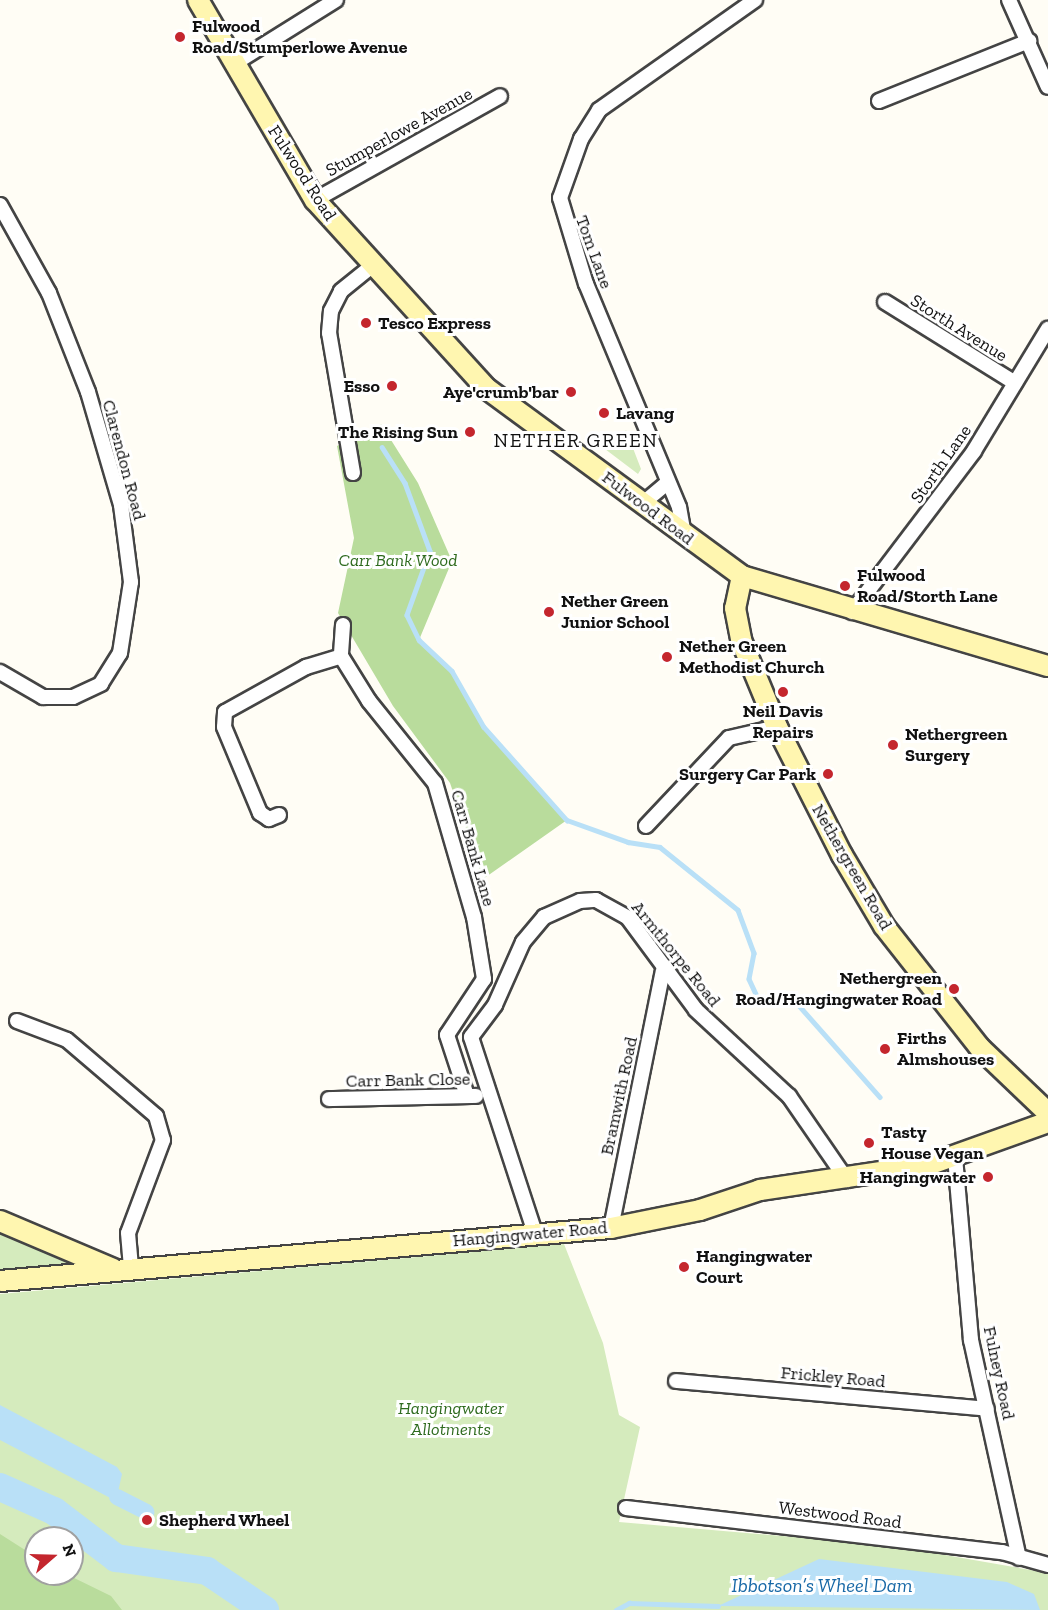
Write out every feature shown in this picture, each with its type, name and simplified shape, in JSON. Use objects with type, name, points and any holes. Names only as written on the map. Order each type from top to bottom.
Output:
[{"type":"street","name":"Fulwood Road","points":[[198,0],[315,200],[464,369],[642,504],[742,576],[852,612],[1048,666]]},
{"type":"street","points":[[234,63],[336,0]]},
{"type":"street","name":"Tom Lane","points":[[684,535],[586,284],[561,198],[581,139],[599,110],[755,0]]},
{"type":"street","points":[[1010,0],[1048,87]]},
{"type":"street","points":[[879,101],[1029,41]]},
{"type":"street","name":"Stumperlowe Avenue","points":[[315,200],[500,96]]},
{"type":"street","name":"Clarendon Road","points":[[0,205],[26,247],[71,345],[108,455],[128,549],[130,609],[120,653],[101,684],[88,693],[43,697],[0,672]]},
{"type":"street","points":[[353,473],[329,333],[331,311],[341,291],[372,266]]},
{"type":"street","name":"Storth Avenue","points":[[885,302],[1015,383]]},
{"type":"street","name":"Storth Lane","points":[[852,612],[948,489],[1048,328]]},
{"type":"street","points":[[642,504],[666,484]]},
{"type":"street","name":"Nethergreen Road","points":[[742,576],[735,608],[741,640],[777,727],[884,926],[986,1055],[1048,1113]]},
{"type":"street","points":[[279,816],[269,819],[260,813],[224,726],[225,712],[306,667],[341,656],[343,625]]},
{"type":"street","name":"Carr Bank Lane","points":[[341,656],[369,701],[422,763],[445,808],[484,966],[480,992],[447,1035],[467,1096]]},
{"type":"street","points":[[646,826],[729,738],[777,727]]},
{"type":"street","name":"Armthorpe Road","points":[[535,1233],[487,1096],[471,1037],[495,1005],[523,942],[544,917],[580,901],[613,907],[628,918],[663,971],[696,1010],[789,1096],[847,1180]]},
{"type":"street","name":"Bramwith Road","points":[[611,1228],[663,971]]},
{"type":"street","points":[[0,1221],[123,1269],[128,1233],[163,1140],[156,1116],[67,1040],[17,1021]]},
{"type":"street","name":"Carr Bank Close","points":[[329,1099],[487,1096]]},
{"type":"street","name":"Hangingwater Road","points":[[0,1281],[611,1228],[700,1210],[760,1190],[847,1180],[955,1158],[1048,1122]]},
{"type":"street","name":"Fulney Road","points":[[955,1158],[971,1340],[1019,1558]]},
{"type":"street","name":"Frickley Road","points":[[676,1381],[987,1408]]},
{"type":"street","name":"Westwood Road","points":[[626,1508],[1019,1558],[1048,1565]]},
{"type":"green space","name":"Carr Bank Wood","points":[[381,424],[418,483],[452,561],[419,640],[452,671],[484,727],[567,820],[483,879],[450,783],[393,706],[338,613],[354,538],[337,446]]},
{"type":"green space","points":[[626,430],[641,469],[638,474],[605,449],[620,442]]},
{"type":"green space","points":[[0,1233],[81,1268],[0,1273]]},
{"type":"green space","name":"Hangingwater Allotments","points":[[564,1244],[603,1343],[619,1415],[640,1427],[619,1522],[888,1545],[1048,1573],[1048,1610],[0,1610],[0,1294]]},
{"type":"green space","points":[[0,1534],[24,1549],[24,1586],[84,1586],[84,1583],[111,1596],[122,1610],[0,1610]]},
{"type":"water","points":[[0,1405],[117,1467],[122,1474],[116,1501],[0,1440]]},
{"type":"water","name":"Ibbotson’s Wheel Dam","points":[[819,1559],[1007,1582],[1034,1594],[1040,1610],[718,1606]]},
{"type":"waterway","points":[[382,447],[405,483],[430,551],[407,615],[419,640],[452,671],[484,727],[567,820],[628,842],[660,847],[738,910],[754,953],[749,979],[758,998],[795,1001],[880,1097]]},
{"type":"waterway","points":[[0,1487],[54,1511],[116,1558],[207,1571],[265,1610]]},
{"type":"waterway","points":[[117,1497],[146,1512]]},
{"type":"waterway","points":[[616,1610],[629,1603],[718,1606]]},
{"type":"place","name":"Fulwood Road/Stumperlowe Avenue","points":[[180,37]]},
{"type":"place","name":"Tesco Express","points":[[366,323]]},
{"type":"place","name":"Esso","points":[[392,386]]},
{"type":"place","name":"Aye'crumb'bar","points":[[571,392]]},
{"type":"place","name":"Lavang","points":[[604,413]]},
{"type":"place","name":"The Rising Sun","points":[[470,432]]},
{"type":"place","name":"Fulwood Road/Storth Lane","points":[[845,586]]},
{"type":"place","name":"Nether Green Junior School","points":[[549,612]]},
{"type":"place","name":"Nether Green Methodist Church","points":[[667,657]]},
{"type":"place","name":"Neil Davis Repairs","points":[[783,692]]},
{"type":"place","name":"Nethergreen Surgery","points":[[893,745]]},
{"type":"place","name":"Surgery Car Park","points":[[828,774]]},
{"type":"place","name":"Nethergreen Road/Hangingwater Road","points":[[954,989]]},
{"type":"place","name":"Firths Almshouses","points":[[885,1049]]},
{"type":"place","name":"Tasty House Vegan","points":[[869,1143]]},
{"type":"place","name":"Hangingwater","points":[[988,1177]]},
{"type":"place","name":"Hangingwater Court","points":[[684,1267]]},
{"type":"place","name":"Shepherd Wheel","points":[[147,1520]]},
{"type":"district","name":"NETHER GREEN","points":[[576,440]]}]
